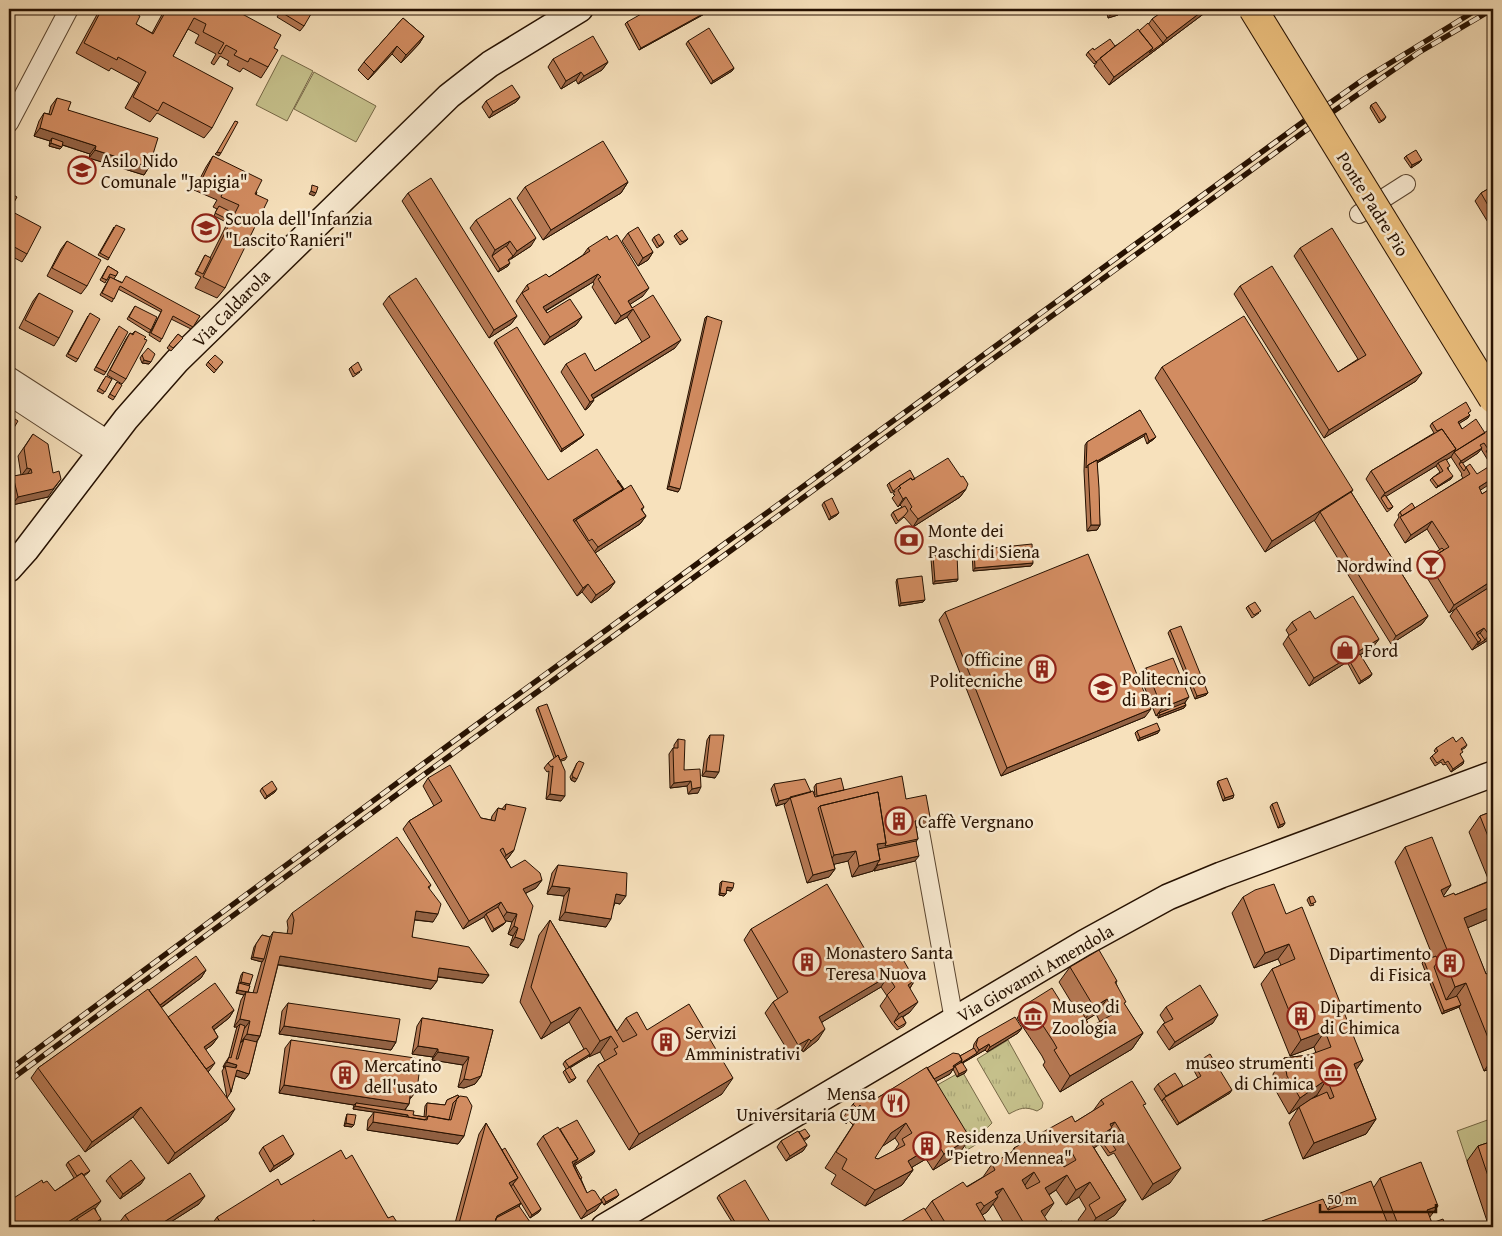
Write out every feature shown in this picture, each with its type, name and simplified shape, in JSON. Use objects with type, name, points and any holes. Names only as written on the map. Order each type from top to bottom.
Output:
[{"type":"main road","name":"Via Caldarola","points":[[9,568],[140,402],[184,355],[449,96],[490,64],[580,9]]},
{"type":"main road","name":"Ponte Padre Pio","points":[[1253,9],[1493,399]]},
{"type":"main road","name":"Ponte Padre Pio","points":[[1274,9],[1493,363]]},
{"type":"main road","name":"Via Giovanni Amendola","points":[[604,1227],[1084,943],[1168,897],[1221,875],[1493,774]]},
{"type":"street","points":[[9,123],[68,9]]},
{"type":"street","points":[[1359,214],[1406,184]]},
{"type":"street","points":[[9,376],[104,448]]},
{"type":"street","points":[[9,396],[104,448]]},
{"type":"street","points":[[919,826],[954,1020]]},
{"type":"green space","points":[[282,55],[313,71],[287,121],[256,105]]},
{"type":"green space","points":[[314,72],[376,106],[356,142],[294,109]]},
{"type":"green space","points":[[1008,1040],[1043,1103],[1042,1108],[1037,1111],[1023,1108],[1009,1114],[977,1059]]},
{"type":"green space","points":[[962,1071],[992,1123],[979,1136],[977,1144],[967,1150],[932,1088]]},
{"type":"green space","points":[[1493,1118],[1493,1152],[1467,1161],[1457,1131]]},
{"type":"building","points":[[9,9],[15,9],[12,14],[9,12]]},
{"type":"building","points":[[102,9],[128,9],[140,16],[136,24],[153,34],[167,9],[233,9],[281,35],[274,48],[278,50],[268,67],[250,58],[248,62],[234,55],[237,51],[226,45],[221,54],[218,53],[224,43],[203,32],[206,24],[194,18],[173,56],[233,88],[212,128],[163,102],[158,111],[133,97],[146,72],[118,57],[117,60],[84,43]]},
{"type":"building","points":[[283,9],[303,9],[311,14],[304,26],[281,12]]},
{"type":"building","points":[[650,9],[710,10],[641,48],[627,22]]},
{"type":"building","points":[[1108,9],[1119,9],[1120,12],[1110,15]]},
{"type":"building","points":[[1166,9],[1205,9],[1167,38],[1152,19]]},
{"type":"building","points":[[403,18],[424,36],[406,55],[397,46],[374,72],[364,62]]},
{"type":"building","points":[[1148,23],[1163,43],[1149,53],[1153,48],[1139,31]]},
{"type":"building","points":[[709,28],[734,68],[713,81],[688,41]]},
{"type":"building","points":[[1138,29],[1153,48],[1114,77],[1100,58]]},
{"type":"building","points":[[593,36],[608,62],[584,76],[581,72],[566,81],[553,59]]},
{"type":"building","points":[[1110,39],[1115,46],[1096,62],[1088,52]]},
{"type":"building","points":[[512,85],[520,97],[493,112],[486,101]]},
{"type":"building","points":[[57,98],[71,102],[68,110],[158,138],[149,167],[95,150],[96,146],[40,128],[44,113],[51,115]]},
{"type":"building","points":[[1376,102],[1386,117],[1381,121],[1371,105]]},
{"type":"building","points":[[235,121],[238,122],[221,153],[217,152]]},
{"type":"building","points":[[52,138],[63,142],[62,147],[51,143]]},
{"type":"building","points":[[603,141],[628,182],[551,230],[525,187]]},
{"type":"building","points":[[1416,150],[1422,160],[1412,165],[1406,156]]},
{"type":"building","points":[[213,156],[262,180],[255,194],[268,200],[225,288],[203,277],[239,205],[221,197],[224,189],[202,179]]},
{"type":"building","points":[[431,178],[517,316],[494,330],[408,193]]},
{"type":"building","points":[[312,185],[318,187],[316,193],[311,191]]},
{"type":"building","points":[[1493,186],[1493,214],[1481,193]]},
{"type":"building","points":[[9,192],[17,197],[13,204],[9,202]]},
{"type":"building","points":[[510,198],[536,238],[517,251],[510,241],[495,250],[476,220]]},
{"type":"building","points":[[219,206],[233,213],[229,220],[215,213]]},
{"type":"building","points":[[9,210],[41,227],[27,254],[9,244]]},
{"type":"building","points":[[116,225],[125,229],[109,258],[100,253]]},
{"type":"building","points":[[638,227],[653,252],[643,258],[628,233]]},
{"type":"building","points":[[1332,228],[1422,373],[1329,430],[1240,286],[1272,266],[1338,372],[1366,355],[1300,248]]},
{"type":"building","points":[[682,230],[688,239],[682,242],[676,234]]},
{"type":"building","points":[[659,234],[664,242],[659,246],[654,237]]},
{"type":"building","points":[[617,235],[649,288],[628,301],[632,308],[653,295],[681,340],[591,395],[594,400],[590,402],[566,364],[585,353],[595,371],[650,337],[633,309],[621,316],[598,279],[601,277],[598,274],[543,307],[547,313],[570,299],[582,317],[550,337],[522,293],[529,289],[527,285],[546,274],[549,277],[590,251],[588,248],[607,236],[609,240]]},
{"type":"building","points":[[67,241],[101,260],[87,286],[52,268]]},
{"type":"building","points":[[506,246],[513,256],[508,260],[510,263],[500,269],[492,256]]},
{"type":"building","points":[[205,255],[211,258],[203,274],[197,271]]},
{"type":"building","points":[[108,266],[118,272],[116,276],[110,274],[107,280],[102,278]]},
{"type":"building","points":[[126,276],[200,316],[193,327],[173,316],[162,339],[151,333],[162,310],[120,286],[114,299],[102,293],[110,277],[122,283]]},
{"type":"building","points":[[416,278],[548,480],[597,449],[623,489],[573,520],[615,582],[596,595],[588,584],[583,588],[389,296]]},
{"type":"building","points":[[39,293],[73,311],[59,338],[25,320]]},
{"type":"building","points":[[135,306],[157,317],[151,330],[129,317]]},
{"type":"building","points":[[90,313],[100,319],[78,359],[68,354]]},
{"type":"building","points":[[707,316],[722,321],[680,489],[669,486]]},
{"type":"building","points":[[1244,316],[1353,490],[1272,541],[1162,367]]},
{"type":"building","points":[[119,326],[128,332],[106,372],[96,367]]},
{"type":"building","points":[[517,327],[584,435],[562,449],[496,340]]},
{"type":"building","points":[[135,331],[146,337],[144,339],[147,340],[126,379],[110,370],[130,333],[133,335]]},
{"type":"building","points":[[178,334],[183,338],[173,348],[169,345]]},
{"type":"building","points":[[148,348],[155,354],[151,362],[144,360],[142,355]]},
{"type":"building","points":[[215,355],[223,362],[216,370],[208,362]]},
{"type":"building","points":[[358,362],[362,370],[355,374],[351,367]]},
{"type":"building","points":[[106,376],[112,379],[105,392],[99,388]]},
{"type":"building","points":[[117,382],[122,385],[115,397],[110,394]]},
{"type":"building","points":[[1466,402],[1471,411],[1468,413],[1470,415],[1458,422],[1462,429],[1476,419],[1485,433],[1454,452],[1456,449],[1442,429],[1437,431],[1432,423]]},
{"type":"building","points":[[1140,410],[1156,437],[1149,441],[1146,433],[1088,465],[1086,468],[1087,442]]},
{"type":"building","points":[[9,415],[18,421],[9,436]]},
{"type":"building","points":[[1442,429],[1456,449],[1385,493],[1371,471]]},
{"type":"building","points":[[1487,431],[1493,440],[1493,445],[1488,449],[1484,443],[1480,445],[1482,448],[1461,461],[1454,452]]},
{"type":"building","points":[[33,434],[48,444],[53,473],[59,471],[61,479],[53,489],[18,497],[13,476],[32,473],[31,469],[27,468],[24,448]]},
{"type":"building","points":[[1493,447],[1493,457],[1491,459],[1486,451]]},
{"type":"building","points":[[948,458],[968,484],[966,489],[918,519],[910,509],[912,507],[906,497],[903,499],[898,490],[901,488],[899,486]]},
{"type":"building","points":[[1446,459],[1450,466],[1447,468],[1453,476],[1438,486],[1432,478],[1443,471],[1438,463]]},
{"type":"building","points":[[1097,460],[1100,525],[1091,525],[1088,465]]},
{"type":"building","points":[[1462,462],[1466,468],[1464,471],[1459,464]]},
{"type":"building","points":[[1470,464],[1477,474],[1493,464],[1493,478],[1479,487],[1482,494],[1493,487],[1493,498],[1488,502],[1493,510],[1493,580],[1454,605],[1427,560],[1449,547],[1432,521],[1411,535],[1400,517],[1470,474],[1466,467]]},
{"type":"building","points":[[910,470],[915,479],[912,480],[911,478],[893,491],[889,483]]},
{"type":"building","points":[[631,485],[644,507],[641,509],[646,516],[598,547],[592,539],[589,541],[576,520]]},
{"type":"building","points":[[1351,492],[1428,616],[1396,636],[1320,512]]},
{"type":"building","points":[[1385,495],[1393,507],[1388,509],[1381,498]]},
{"type":"building","points":[[832,498],[839,513],[831,517],[824,502]]},
{"type":"building","points":[[1412,503],[1415,508],[1402,516],[1400,512]]},
{"type":"building","points":[[905,506],[908,511],[898,521],[893,512]]},
{"type":"building","points":[[1032,544],[1033,563],[975,568],[974,550]]},
{"type":"building","points":[[1442,548],[1444,550],[1431,558],[1430,556]]},
{"type":"building","points":[[957,554],[958,579],[935,581],[933,556]]},
{"type":"building","name":"Officine Politecniche","points":[[1088,554],[1151,709],[1007,768],[945,612]]},
{"type":"building","points":[[922,576],[925,600],[901,603],[897,579]]},
{"type":"building","points":[[1493,585],[1493,632],[1489,635],[1484,628],[1476,633],[1481,640],[1478,642],[1456,608]]},
{"type":"building","points":[[1353,596],[1379,639],[1314,678],[1288,636],[1297,630],[1292,622],[1310,611],[1315,619]]},
{"type":"building","points":[[1255,602],[1261,611],[1254,615],[1248,606]]},
{"type":"building","points":[[1181,626],[1208,693],[1197,696],[1170,630]]},
{"type":"building","points":[[1480,633],[1485,640],[1477,645],[1481,640],[1477,635]]},
{"type":"building","points":[[1360,654],[1372,674],[1361,681],[1349,660]]},
{"type":"building","points":[[1173,658],[1189,697],[1162,708],[1146,668]]},
{"type":"building","points":[[1184,703],[1186,705],[1160,715],[1159,713]]},
{"type":"building","points":[[547,704],[567,757],[560,760],[558,755],[556,757],[538,707]]},
{"type":"building","points":[[1157,723],[1160,730],[1140,738],[1137,731]]},
{"type":"building","points":[[710,735],[724,735],[719,772],[706,771]]},
{"type":"building","points":[[1453,737],[1456,742],[1462,737],[1467,745],[1461,749],[1463,752],[1460,754],[1464,761],[1453,769],[1448,761],[1445,763],[1443,759],[1437,763],[1432,756],[1438,751],[1436,748]]},
{"type":"building","points":[[678,739],[685,740],[684,770],[700,769],[701,787],[692,789],[691,781],[674,783],[673,748],[678,748]]},
{"type":"building","points":[[558,755],[565,771],[565,796],[550,794],[553,766],[551,767],[548,763]]},
{"type":"building","points":[[579,761],[584,763],[577,779],[572,775]]},
{"type":"building","points":[[450,765],[481,818],[495,821],[498,808],[505,810],[506,804],[526,808],[514,850],[506,855],[503,848],[500,850],[511,868],[525,860],[540,873],[542,880],[523,889],[533,906],[524,940],[515,937],[518,928],[514,926],[517,914],[507,912],[501,902],[469,921],[409,821],[442,801],[428,778]]},
{"type":"building","points":[[902,776],[906,799],[926,795],[930,817],[915,821],[918,839],[885,846],[878,792],[820,806],[818,808],[835,869],[813,875],[790,797],[813,791],[815,797]]},
{"type":"building","points":[[841,778],[844,790],[817,796],[816,784]]},
{"type":"building","points":[[1227,778],[1234,795],[1225,798],[1218,781]]},
{"type":"building","points":[[805,779],[811,792],[779,801],[774,784]]},
{"type":"building","points":[[272,781],[277,789],[267,796],[262,788]]},
{"type":"building","points":[[878,792],[886,843],[877,844],[880,860],[859,866],[856,851],[834,855],[820,806]]},
{"type":"building","points":[[1277,802],[1285,823],[1280,825],[1272,804]]},
{"type":"building","points":[[1493,811],[1493,849],[1480,816]]},
{"type":"building","points":[[397,837],[431,885],[428,887],[441,904],[438,914],[416,911],[412,937],[469,947],[489,975],[439,968],[437,981],[280,956],[260,1036],[247,1034],[250,1021],[240,1019],[246,992],[257,993],[273,932],[292,934],[294,920],[292,913]]},
{"type":"building","points":[[1432,837],[1451,885],[1441,890],[1444,897],[1454,893],[1455,895],[1493,880],[1493,906],[1464,918],[1486,974],[1493,971],[1493,1050],[1466,983],[1455,987],[1443,954],[1448,952],[1405,847]]},
{"type":"building","points":[[916,841],[919,856],[877,864],[880,860],[878,849]]},
{"type":"building","points":[[558,865],[627,873],[626,896],[616,894],[611,919],[565,912],[570,888],[552,886]]},
{"type":"building","points":[[722,881],[734,883],[733,888],[727,887],[726,894],[720,893]]},
{"type":"building","name":"Monastero Santa Teresa Nuova","points":[[827,884],[870,958],[873,957],[874,959],[886,952],[892,962],[901,956],[915,980],[908,985],[918,1002],[899,1014],[887,995],[895,987],[888,976],[819,1017],[825,1029],[811,1041],[809,1039],[798,1045],[773,1002],[788,992],[751,929]]},
{"type":"building","name":"Dipartimento di Chimica","points":[[1274,884],[1286,914],[1302,907],[1363,1060],[1354,1064],[1376,1119],[1314,1143],[1299,1107],[1327,1092],[1330,1099],[1334,1097],[1327,1079],[1300,1098],[1287,1076],[1284,1058],[1309,1055],[1331,1047],[1325,1031],[1301,1040],[1272,969],[1295,959],[1289,944],[1265,953],[1243,897],[1255,890]]},
{"type":"building","points":[[1313,896],[1316,902],[1311,904],[1309,897]]},
{"type":"building","points":[[498,907],[506,922],[494,929],[486,914]]},
{"type":"building","name":"Servizi Amministrativi","points":[[550,920],[623,1042],[637,1035],[626,1018],[637,1012],[647,1030],[689,1004],[733,1078],[639,1134],[598,1065],[617,1054],[614,1049],[618,1047],[611,1036],[600,1041],[580,1007],[551,1023],[531,987]]},
{"type":"building","points":[[262,935],[270,937],[264,959],[253,957],[256,944]]},
{"type":"building","points":[[1099,950],[1117,981],[1115,982],[1126,1002],[1124,1003],[1143,1033],[1070,1076],[1054,1050],[1057,1048],[1053,1041],[1028,1003],[1052,988],[1069,1015],[1080,1008],[1090,1027],[1115,1013],[1107,999],[1094,1007],[1070,967]]},
{"type":"building","points":[[196,956],[206,970],[160,1005],[149,990]]},
{"type":"building","points":[[1436,956],[1438,961],[1434,967],[1446,1000],[1457,996],[1461,1005],[1444,1011],[1424,961]]},
{"type":"building","points":[[243,972],[253,975],[250,984],[241,982]]},
{"type":"building","points":[[215,983],[234,1010],[212,1027],[218,1037],[204,1047],[215,1063],[206,1069],[168,1017]]},
{"type":"building","points":[[239,983],[250,986],[248,992],[238,990]]},
{"type":"building","points":[[1200,985],[1218,1015],[1175,1042],[1163,1024],[1173,1019],[1166,1007]]},
{"type":"building","points":[[148,989],[235,1109],[175,1153],[141,1107],[92,1142],[38,1068]]},
{"type":"building","points":[[288,1003],[400,1019],[396,1042],[284,1026]]},
{"type":"building","points":[[902,1016],[906,1023],[899,1027],[894,1022]]},
{"type":"building","points":[[1015,1017],[1022,1028],[990,1047],[989,1044],[979,1050],[976,1045],[978,1038]]},
{"type":"building","points":[[422,1018],[493,1030],[481,1076],[470,1080],[464,1079],[469,1057],[438,1052],[438,1049],[418,1046]]},
{"type":"building","points":[[240,1024],[245,1026],[236,1059],[238,1059],[244,1039],[257,1042],[249,1074],[237,1070],[231,1092],[225,1066],[236,1068],[237,1065],[227,1062],[229,1057],[231,1058]]},
{"type":"building","name":"Mercatino dell'usato","points":[[291,1040],[415,1058],[413,1073],[419,1074],[417,1090],[411,1089],[409,1104],[284,1085]]},
{"type":"building","points":[[586,1048],[590,1054],[569,1067],[565,1061]]},
{"type":"building","points":[[974,1048],[977,1053],[961,1063],[960,1056]]},
{"type":"building","points":[[953,1053],[959,1054],[962,1060],[953,1066],[954,1068],[934,1079],[927,1068]]},
{"type":"building","points":[[1210,1054],[1232,1090],[1179,1123],[1164,1098],[1201,1076],[1194,1064]]},
{"type":"building","points":[[962,1062],[967,1070],[959,1074],[955,1066]]},
{"type":"building","points":[[570,1067],[576,1078],[571,1080],[565,1070]]},
{"type":"building","name":"Residenza Universitaria \"Pietro Mennea\"","points":[[927,1067],[970,1138],[944,1154],[937,1143],[908,1161],[913,1170],[875,1190],[842,1169],[847,1159],[836,1152],[863,1110],[860,1105],[857,1108],[853,1104],[868,1090],[872,1094],[869,1097],[874,1100]],"holes":[[[906,1123],[912,1133],[902,1139],[905,1145],[878,1159],[875,1158],[891,1133]]]},
{"type":"building","points":[[1175,1073],[1183,1086],[1166,1096],[1158,1084]]},
{"type":"building","points":[[1132,1081],[1146,1104],[1143,1105],[1181,1168],[1153,1184],[1115,1122],[1110,1124],[1112,1128],[1098,1137],[1095,1132],[1087,1137],[1126,1200],[1096,1218],[1089,1205],[1100,1198],[1090,1182],[1076,1190],[1067,1175],[1045,1188],[1054,1203],[1041,1211],[1051,1227],[1026,1227],[1003,1188],[995,1192],[998,1197],[984,1206],[981,1202],[976,1204],[989,1227],[952,1227],[949,1222],[946,1224],[932,1201],[963,1182],[967,1187],[995,1170],[992,1164],[1015,1150],[1014,1148],[1072,1116],[1075,1122],[1104,1104],[1101,1100]],"holes":[[[1071,1151],[1076,1160],[1064,1167],[1059,1157]],[[1034,1172],[1040,1182],[1027,1189],[1022,1180]]]},
{"type":"building","points":[[458,1095],[459,1097],[453,1103],[449,1120],[428,1116],[425,1120],[408,1117],[408,1115],[355,1106],[356,1103],[414,1111],[413,1115],[426,1117],[427,1103],[445,1105],[447,1100]]},
{"type":"building","points":[[460,1096],[467,1097],[472,1106],[464,1136],[373,1122],[374,1112],[427,1120],[428,1116],[451,1120],[457,1098]]},
{"type":"building","points":[[347,1114],[356,1115],[354,1125],[346,1123]]},
{"type":"building","points":[[577,1120],[595,1151],[574,1164],[578,1159],[560,1129]]},
{"type":"building","points":[[486,1123],[518,1178],[509,1183],[521,1203],[497,1216],[494,1227],[458,1227]]},
{"type":"building","points":[[558,1127],[578,1159],[572,1162],[587,1193],[592,1190],[595,1191],[602,1202],[587,1211],[543,1136]]},
{"type":"building","points":[[805,1129],[810,1136],[804,1139],[799,1132]]},
{"type":"building","points":[[798,1131],[807,1145],[790,1156],[781,1141]]},
{"type":"building","points":[[283,1135],[294,1154],[274,1166],[263,1147]]},
{"type":"building","points":[[1108,1138],[1116,1150],[1110,1153],[1102,1142]]},
{"type":"building","points":[[1493,1141],[1493,1191],[1478,1146]]},
{"type":"building","points":[[505,1148],[541,1209],[532,1215],[513,1184],[518,1178],[502,1150]]},
{"type":"building","points":[[341,1150],[346,1159],[352,1155],[388,1218],[393,1216],[400,1227],[318,1227],[314,1220],[303,1227],[223,1227],[217,1217],[278,1179],[281,1185]]},
{"type":"building","points":[[79,1155],[90,1171],[77,1176],[68,1162]]},
{"type":"building","points":[[131,1160],[145,1178],[123,1194],[110,1176]]},
{"type":"building","points":[[1421,1162],[1438,1206],[1427,1210],[1432,1223],[1443,1219],[1446,1227],[1399,1227],[1380,1178]]},
{"type":"building","points":[[573,1165],[582,1178],[580,1179]]},
{"type":"building","points":[[82,1173],[101,1201],[60,1227],[9,1227],[9,1201],[42,1180],[43,1183],[47,1181],[55,1191]]},
{"type":"building","points":[[190,1173],[205,1196],[156,1227],[133,1227],[125,1215]]},
{"type":"building","points":[[745,1180],[773,1227],[738,1227],[719,1195]]},
{"type":"building","points":[[1371,1181],[1389,1227],[1264,1227],[1262,1221],[1323,1199],[1328,1210],[1342,1205],[1338,1194]]},
{"type":"building","points":[[616,1189],[619,1195],[606,1202],[603,1197]]},
{"type":"building","points":[[519,1206],[530,1222],[520,1227],[494,1227],[496,1218]]},
{"type":"building","points":[[94,1208],[101,1219],[89,1227],[83,1227],[77,1219]]},
{"type":"building","points":[[924,1208],[936,1227],[892,1227]]},
{"type":"building","points":[[1062,1221],[1066,1227],[1051,1227]]},
{"type":"railway","points":[[9,1070],[454,741],[1307,119],[1364,79],[1478,9]]},
{"type":"railway","points":[[9,1081],[418,779],[1305,131],[1418,53],[1493,9]]},
{"type":"place","name":"Asilo Nido Comunale \"Japigia\"","points":[[82,170]]},
{"type":"place","name":"Scuola dell'Infanzia \"Lascito Ranieri\"","points":[[206,228]]},
{"type":"place","name":"Monte dei Paschi di Siena","points":[[909,540]]},
{"type":"place","name":"Nordwind","points":[[1431,565]]},
{"type":"place","name":"Ford","points":[[1345,650]]},
{"type":"place","name":"Officine Politecniche","points":[[1042,669]]},
{"type":"place","name":"Politecnico di Bari","points":[[1103,688]]},
{"type":"place","name":"Caffè Vergnano","points":[[899,821]]},
{"type":"place","name":"Monastero Santa Teresa Nuova","points":[[807,962]]},
{"type":"place","name":"Dipartimento di Fisica","points":[[1450,963]]},
{"type":"place","name":"Museo di Zoologia","points":[[1033,1016]]},
{"type":"place","name":"Dipartimento di Chimica","points":[[1301,1016]]},
{"type":"place","name":"Servizi Amministrativi","points":[[666,1042]]},
{"type":"place","name":"museo strumenti di Chimica","points":[[1333,1072]]},
{"type":"place","name":"Mercatino dell'usato","points":[[345,1075]]},
{"type":"place","name":"Mensa Universitaria CUM","points":[[895,1103]]},
{"type":"place","name":"Residenza Universitaria \"Pietro Mennea\"","points":[[927,1146]]}]
